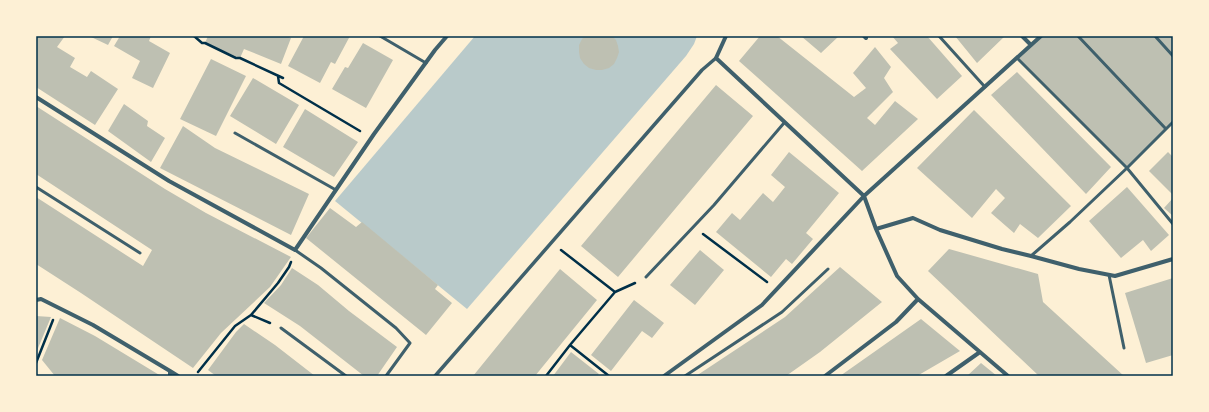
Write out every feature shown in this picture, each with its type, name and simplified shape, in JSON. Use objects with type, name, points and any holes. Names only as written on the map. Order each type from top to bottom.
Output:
[{"type":"street","points":[[36,97],[169,181],[295,250],[374,134],[447,36]]},
{"type":"street","points":[[435,376],[702,70],[716,58],[726,36]]},
{"type":"street","points":[[1022,36],[1031,45]]},
{"type":"street","points":[[664,376],[762,306],[864,196],[1041,36]]},
{"type":"street","points":[[716,58],[864,196],[876,229],[897,276],[918,299],[1008,376]]},
{"type":"street","points":[[876,229],[913,218],[940,230],[1002,249],[1079,269],[1115,276],[1173,259]]},
{"type":"street","points":[[36,300],[41,299],[93,325],[170,374],[178,376]]},
{"type":"street","points":[[825,376],[896,322],[918,299]]},
{"type":"street","points":[[946,376],[980,352]]},
{"type":"lane","points":[[380,36],[426,63]]},
{"type":"lane","points":[[939,36],[985,86]]},
{"type":"lane","points":[[1078,36],[1166,129]]},
{"type":"lane","points":[[1155,36],[1173,56]]},
{"type":"lane","points":[[1017,58],[1127,168],[1173,224]]},
{"type":"lane","points":[[1031,256],[1070,222],[1173,122]]},
{"type":"lane","points":[[646,278],[714,205],[784,123]]},
{"type":"lane","points":[[235,133],[336,190]]},
{"type":"lane","points":[[36,187],[140,253]]},
{"type":"lane","points":[[295,250],[321,268],[391,323],[410,343],[386,376]]},
{"type":"lane","points":[[685,376],[782,312],[828,269]]},
{"type":"lane","points":[[1110,275],[1124,348]]},
{"type":"lane","points":[[281,328],[346,376]]},
{"type":"path","points":[[194,36],[202,43],[206,43],[236,58],[240,58],[283,78]]},
{"type":"path","points":[[278,76],[279,83],[364,133]]},
{"type":"path","points":[[694,227],[776,290]]},
{"type":"path","points":[[552,242],[565,254],[615,292]]},
{"type":"path","points":[[198,372],[235,326],[251,314],[278,283],[289,267],[295,250]]},
{"type":"path","points":[[546,376],[615,292],[646,278]]},
{"type":"path","points":[[36,363],[58,308]]},
{"type":"path","points":[[251,314],[281,328]]},
{"type":"path","points":[[570,345],[609,376]]},
{"type":"shaded area","points":[[475,36],[697,36],[694,44],[686,56],[467,309],[335,201]]},
{"type":"building","points":[[36,36],[65,36],[57,47],[75,58],[70,67],[87,77],[91,71],[118,89],[95,125],[36,87]]},
{"type":"building","points":[[89,36],[113,36],[108,45]]},
{"type":"building","points":[[120,36],[151,36],[149,41],[170,53],[153,88],[132,78],[140,61],[114,46]]},
{"type":"building","points":[[208,36],[286,36],[291,38],[281,64],[244,49],[240,58],[205,43]]},
{"type":"building","points":[[304,36],[350,36],[335,64],[331,62],[320,83],[288,66]]},
{"type":"building","points":[[585,36],[612,36],[616,40],[619,52],[614,64],[609,68],[596,70],[589,68],[584,64],[580,58],[579,45]]},
{"type":"building","points":[[760,36],[777,36],[854,97],[866,88],[853,73],[875,47],[891,67],[884,78],[893,92],[867,118],[875,125],[895,101],[918,119],[862,171],[739,61]]},
{"type":"building","points":[[801,36],[839,36],[821,53]]},
{"type":"building","points":[[892,36],[927,36],[962,76],[937,99],[890,49],[898,43]]},
{"type":"building","points":[[955,36],[1005,36],[977,63]]},
{"type":"building","points":[[1041,36],[1173,36],[1173,122],[1127,168],[1017,58]]},
{"type":"building","points":[[363,43],[393,60],[366,108],[332,89],[345,67],[348,68]]},
{"type":"building","points":[[211,59],[246,76],[216,136],[180,119]]},
{"type":"building","points":[[1017,72],[1111,167],[1086,194],[991,95]]},
{"type":"building","points":[[253,78],[299,105],[276,144],[230,116]]},
{"type":"building","points":[[716,85],[753,116],[618,277],[581,246]]},
{"type":"building","points":[[124,104],[148,121],[147,126],[165,138],[151,162],[108,131]]},
{"type":"building","points":[[36,106],[165,189],[206,213],[291,257],[270,287],[221,333],[193,368],[36,264],[36,197],[143,266],[152,250],[36,174]]},
{"type":"building","points":[[305,109],[358,142],[334,177],[283,147]]},
{"type":"building","points":[[974,110],[1071,206],[1038,238],[1020,224],[1014,233],[991,213],[1005,198],[996,189],[972,218],[917,168]]},
{"type":"building","points":[[183,126],[215,148],[309,194],[291,235],[160,168]]},
{"type":"building","points":[[789,152],[839,193],[806,233],[813,239],[792,264],[786,259],[771,277],[716,232],[732,213],[740,220],[763,193],[773,202],[785,187],[771,175]]},
{"type":"building","points":[[1168,152],[1173,157],[1173,195],[1149,171]]},
{"type":"building","points":[[1127,187],[1169,235],[1151,251],[1143,240],[1121,258],[1089,221]]},
{"type":"building","points":[[1173,198],[1173,216],[1164,208]]},
{"type":"building","points":[[330,208],[356,227],[362,222],[438,285],[435,289],[452,303],[426,335],[306,238]]},
{"type":"building","points":[[949,249],[1038,274],[1043,302],[1124,376],[1039,376],[928,271]]},
{"type":"building","points":[[700,250],[724,270],[695,305],[670,285]]},
{"type":"building","points":[[840,267],[882,302],[820,352],[786,376],[696,376],[785,317]]},
{"type":"building","points":[[292,268],[318,285],[349,311],[397,347],[377,376],[364,376],[300,326],[264,303],[281,285]]},
{"type":"building","points":[[560,269],[597,300],[535,376],[473,376]]},
{"type":"building","points":[[1173,278],[1173,355],[1146,363],[1125,293]]},
{"type":"building","points":[[634,300],[664,323],[652,338],[642,331],[611,371],[591,355]]},
{"type":"building","points":[[36,316],[51,317],[36,353]]},
{"type":"building","points":[[60,318],[95,336],[161,376],[55,376],[42,360]]},
{"type":"building","points":[[921,319],[960,351],[917,376],[840,376]]},
{"type":"building","points":[[244,324],[275,345],[315,376],[216,376],[208,370],[236,332]]},
{"type":"building","points":[[571,352],[599,374],[597,376],[553,376]]},
{"type":"building","points":[[981,363],[997,376],[967,376]]}]
